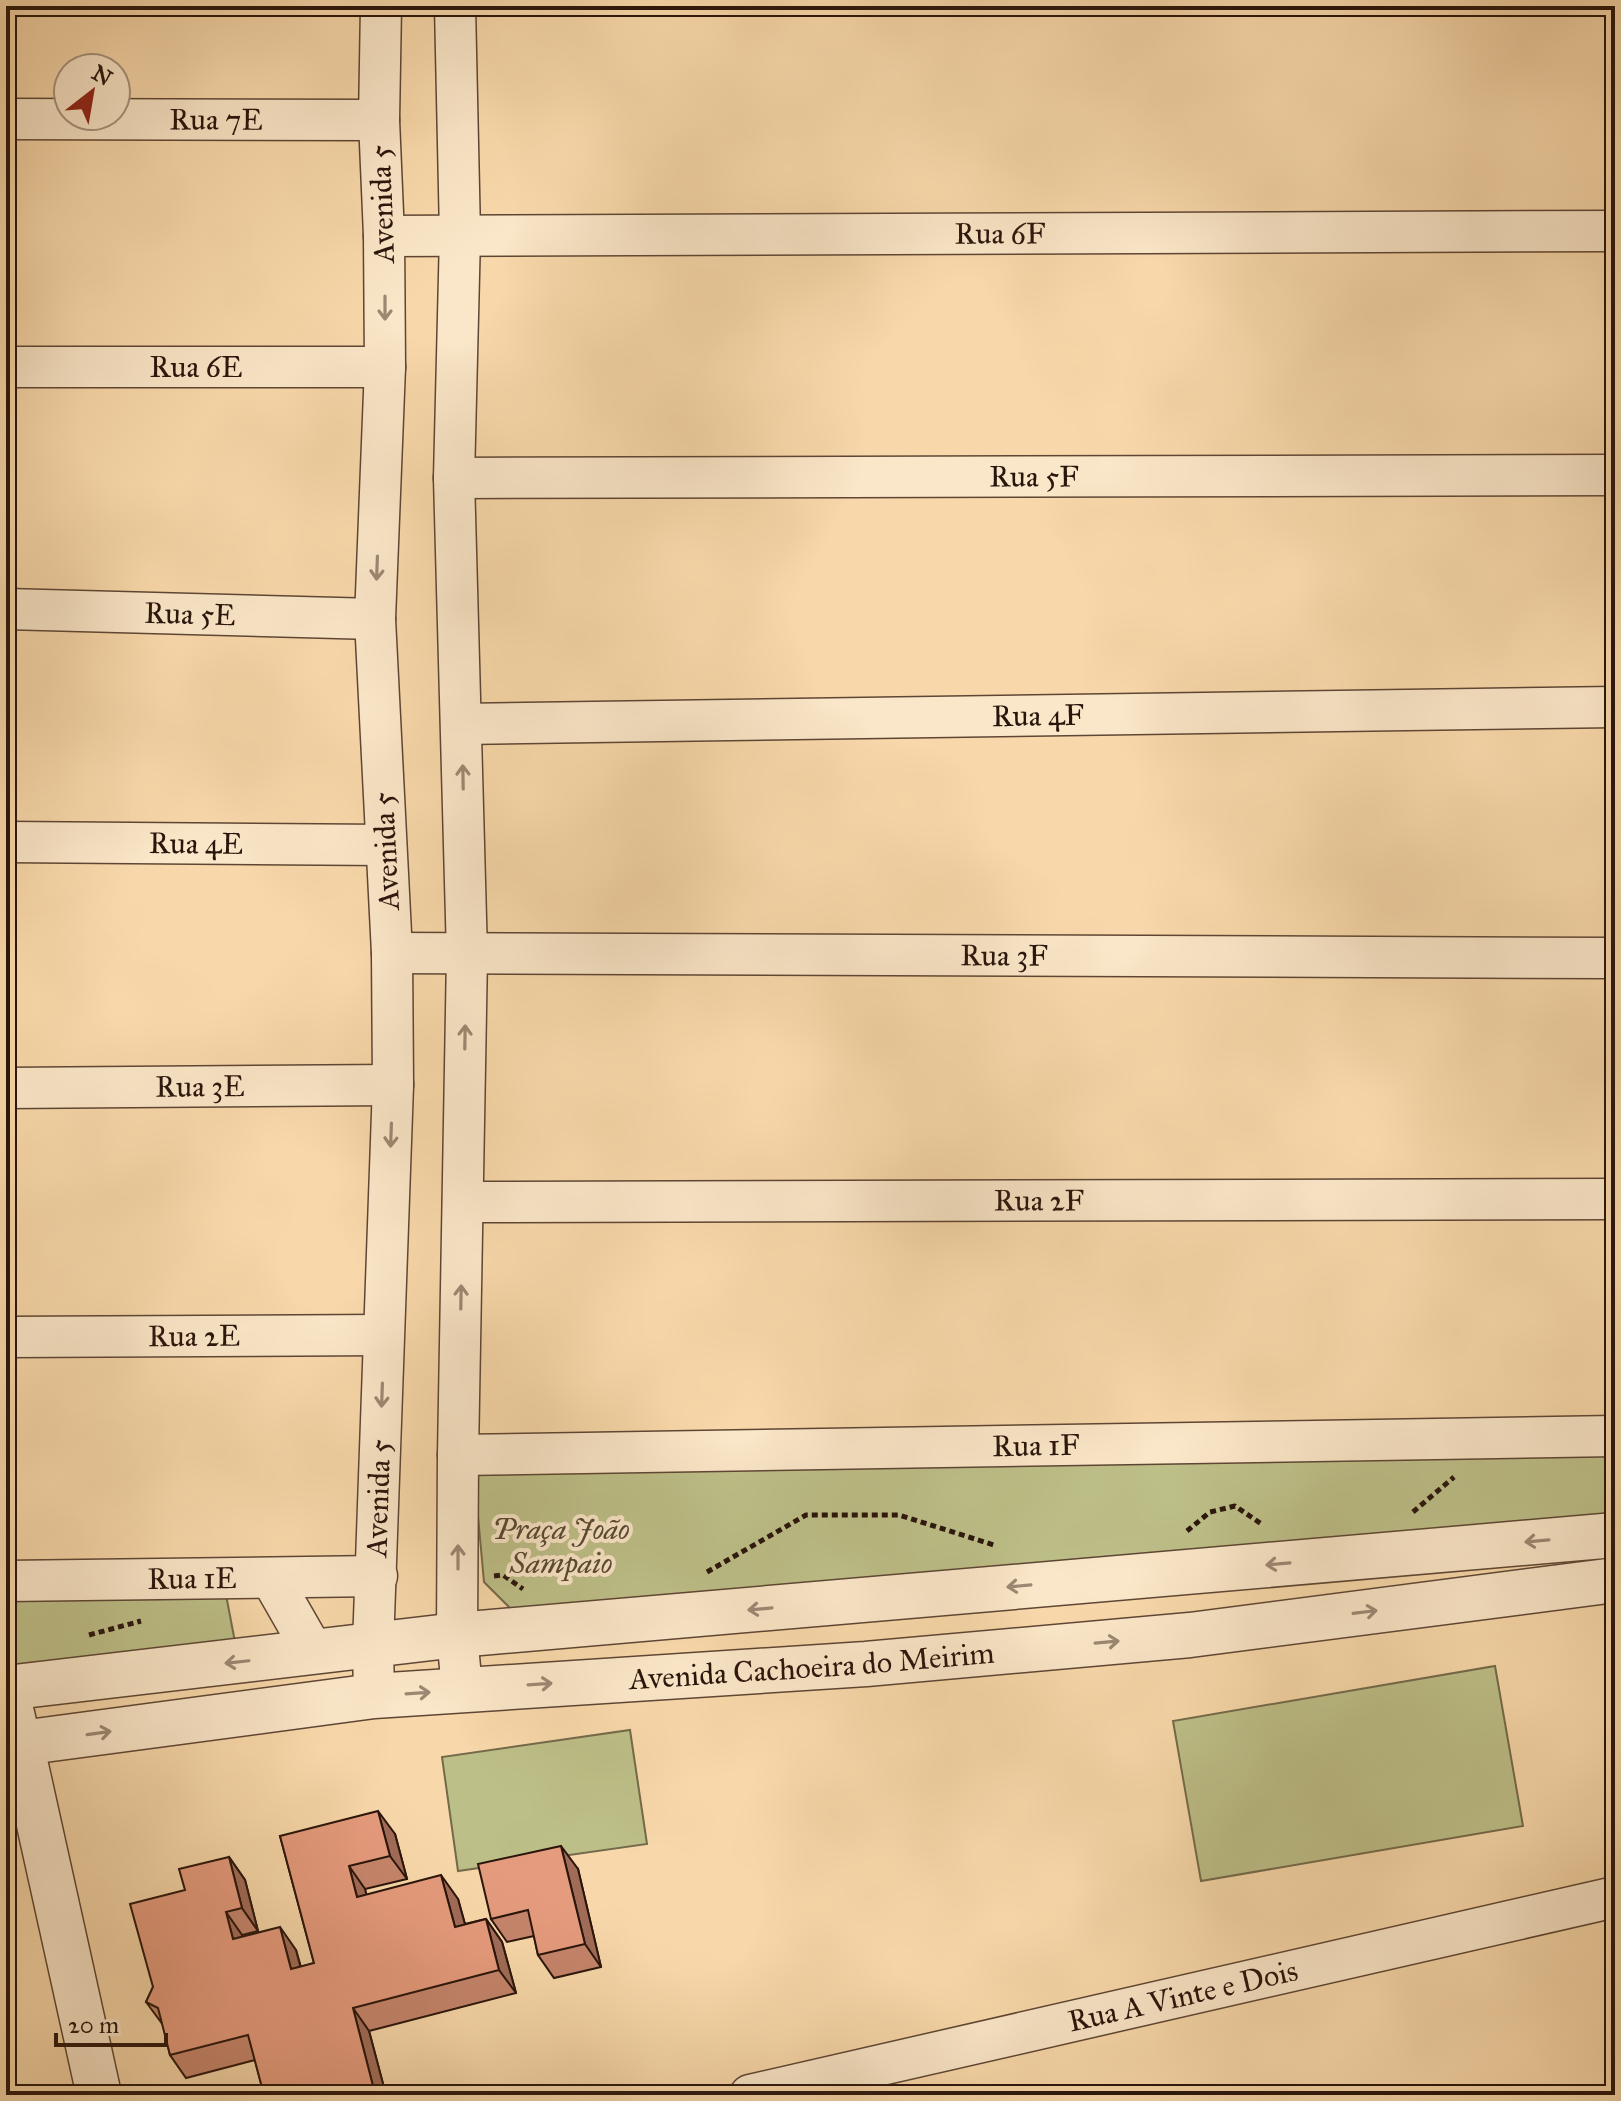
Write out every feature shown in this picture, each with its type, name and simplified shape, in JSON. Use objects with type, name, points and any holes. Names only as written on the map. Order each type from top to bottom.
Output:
[{"type":"street","name":"Avenida 5","points":[[374,1696],[373,1646],[393,1085],[392,953],[375,619],[385,367],[379,120],[381,6]]},
{"type":"street","points":[[455,6],[460,235],[454,478],[467,955],[457,1579],[457,1635],[462,1689]]},
{"type":"street","name":"Rua 7E","points":[[6,119],[379,120]]},
{"type":"street","name":"Rua 6F","points":[[384,236],[1615,231]]},
{"type":"street","name":"Rua 6E","points":[[6,367],[385,367]]},
{"type":"street","name":"Rua 5F","points":[[454,478],[1615,475]]},
{"type":"street","name":"Rua 5E","points":[[6,609],[375,619]]},
{"type":"street","name":"Rua 4F","points":[[462,724],[1615,707]]},
{"type":"street","name":"Rua 4E","points":[[6,842],[386,845]]},
{"type":"street","name":"Rua 3F","points":[[392,953],[1615,958]]},
{"type":"street","name":"Rua 3E","points":[[6,1088],[393,1085]]},
{"type":"street","name":"Rua 2F","points":[[463,1202],[1615,1199]]},
{"type":"street","name":"Rua 2E","points":[[6,1337],[383,1335]]},
{"type":"street","name":"Rua 1F","points":[[458,1455],[1615,1436]]},
{"type":"street","name":"Avenida Cachoeira do Meirim","points":[[7,1688],[457,1635],[1615,1535]]},
{"type":"street","name":"Rua 1E","points":[[6,1581],[377,1576]]},
{"type":"street","points":[[271,1578],[314,1653]]},
{"type":"street","name":"Avenida Cachoeira do Meirim","points":[[14,1744],[374,1696],[866,1664],[1190,1635],[1615,1580]]},
{"type":"street","points":[[7,1688],[14,1744],[99,2095]]},
{"type":"street","name":"Rua A Vinte e Dois","points":[[750,2095],[1615,1897]]},
{"type":"path","points":[[1404,1519],[1458,1473]]},
{"type":"path","points":[[1176,1540],[1210,1512],[1235,1506],[1269,1529]]},
{"type":"path","points":[[699,1576],[806,1515],[899,1515],[1012,1550]]},
{"type":"path","points":[[457,1579],[503,1575],[526,1591]]},
{"type":"path","points":[[77,1638],[148,1619]]},
{"type":"green space","name":"Praça João Sampaio","points":[[1615,1454],[1615,1531],[528,1626],[484,1582],[474,1472]]},
{"type":"green space","points":[[223,1579],[235,1642],[6,1672],[6,1587]]},
{"type":"green space","points":[[1495,1666],[1523,1826],[1201,1881],[1173,1721]]},
{"type":"green space","points":[[630,1730],[647,1844],[458,1871],[442,1757]]},
{"type":"building","points":[[378,1811],[390,1856],[349,1866],[357,1897],[441,1875],[455,1927],[486,1919],[499,1970],[353,2008],[373,2086],[339,2095],[264,2095],[248,2035],[170,2055],[158,2008],[146,2002],[153,1987],[130,1904],[185,1890],[179,1869],[229,1857],[242,1908],[226,1912],[233,1939],[280,1927],[291,1969],[314,1963],[280,1836]]},
{"type":"building","points":[[561,1846],[585,1944],[538,1955],[528,1910],[491,1919],[478,1864]]}]
